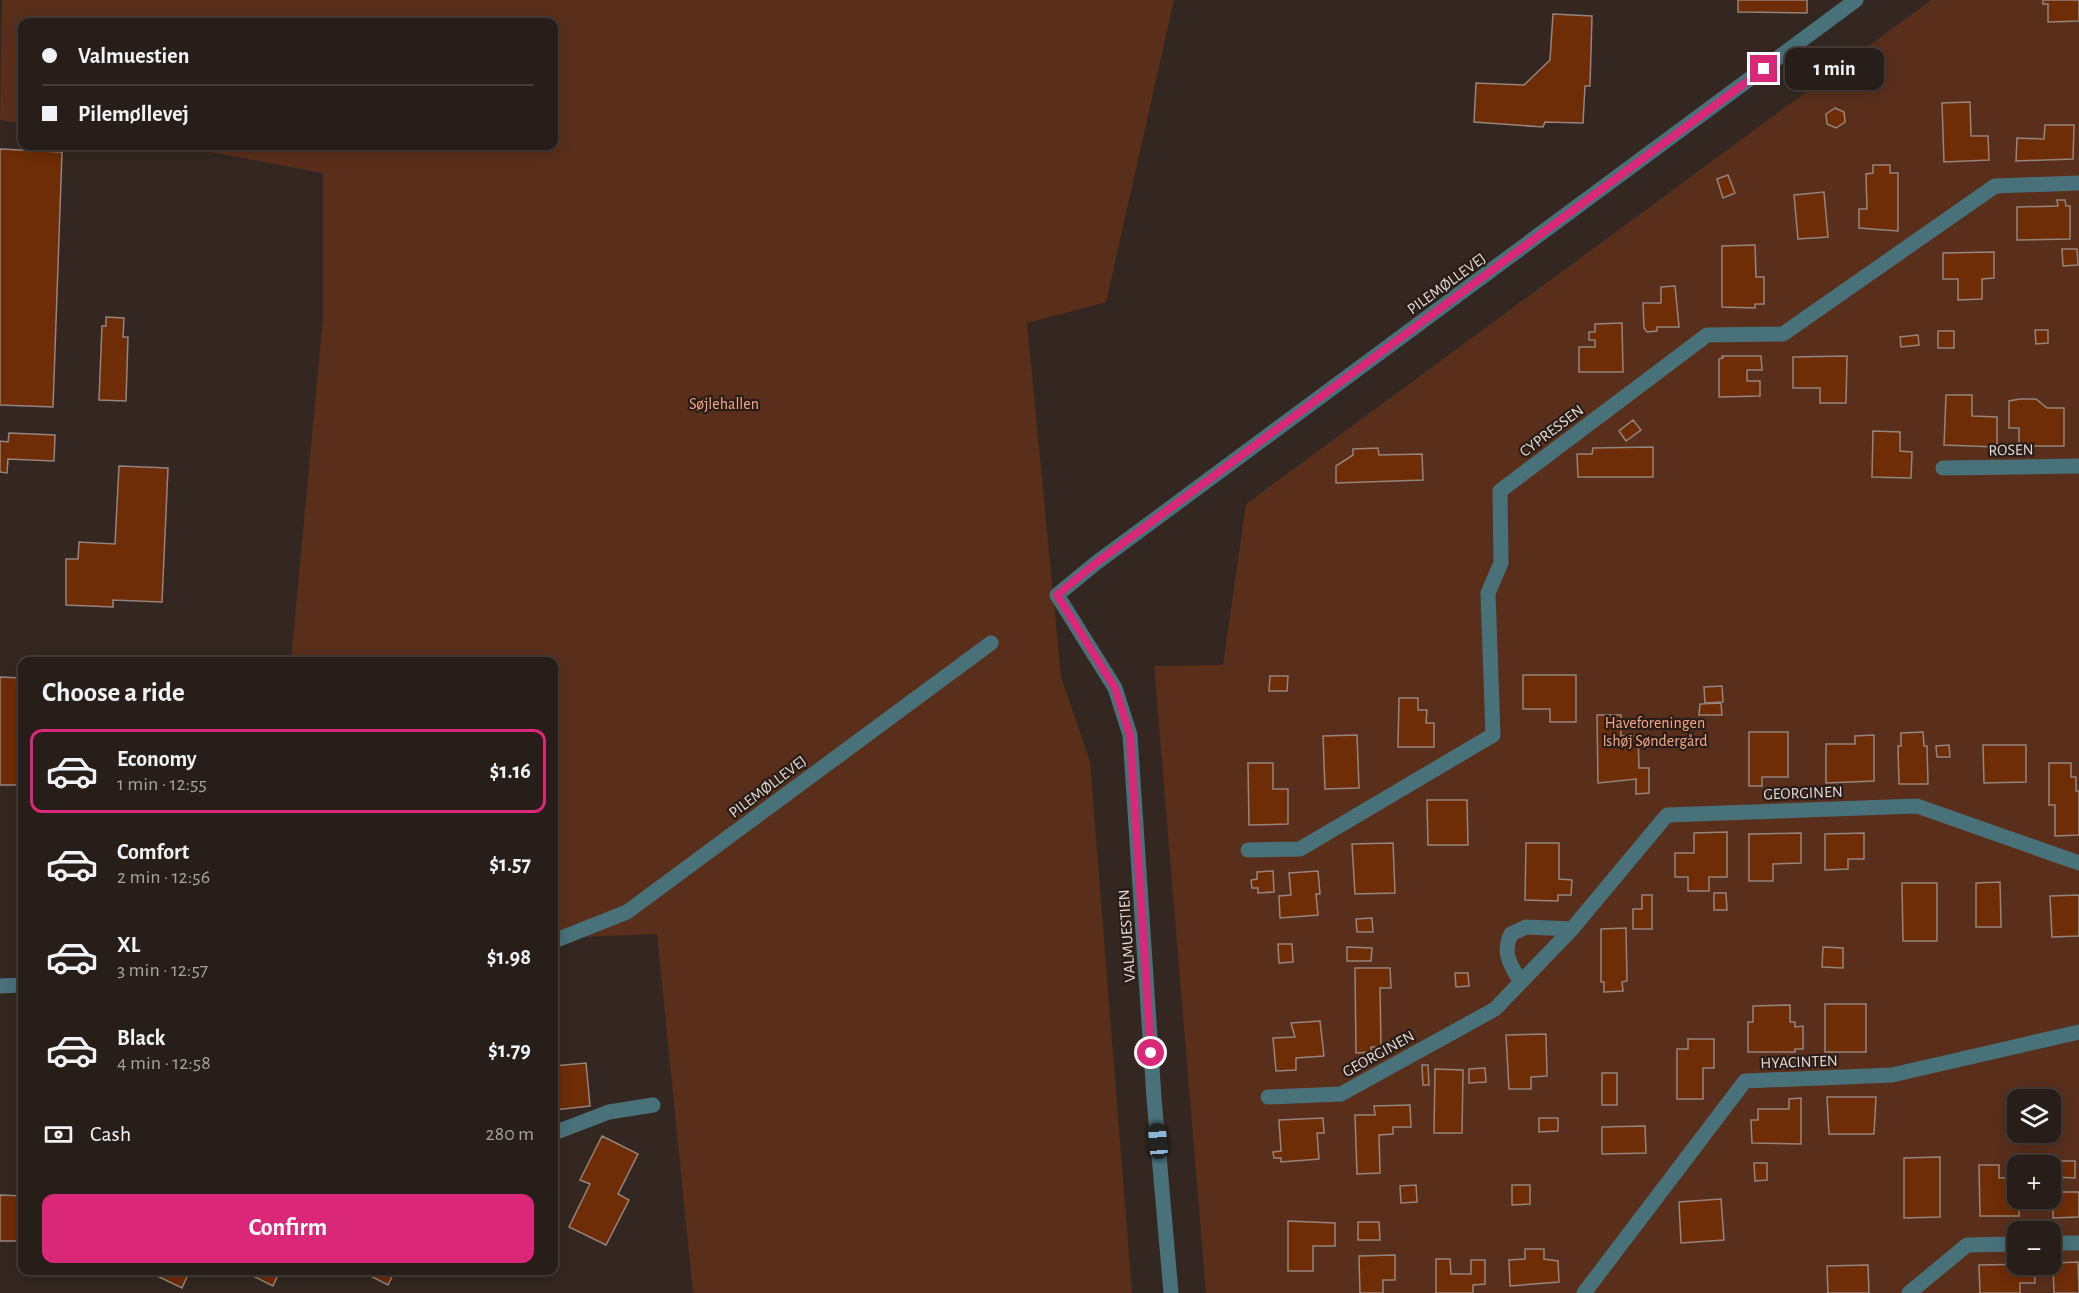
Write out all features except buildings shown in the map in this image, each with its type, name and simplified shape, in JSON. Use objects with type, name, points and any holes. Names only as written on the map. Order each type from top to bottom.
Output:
[{"type":"street","name":"PILEMØLLEVEJ","points":[[1057,595],[1096,563],[1856,0]]},
{"type":"street","name":"CYPRESSEN","points":[[1248,850],[1300,849],[1493,735],[1488,593],[1501,563],[1500,491],[1707,335],[1783,334],[1995,186],[2079,183]]},
{"type":"street","name":"ROSEN","points":[[1943,468],[2079,466]]},
{"type":"street","name":"VALMUESTIEN","points":[[1057,595],[1115,688],[1130,735],[1154,1098],[1171,1293]]},
{"type":"street","name":"PILEMØLLEVEJ","points":[[558,939],[627,912],[991,643]]},
{"type":"street","name":"GEORGINEN","points":[[1268,1097],[1341,1094],[1495,1009],[1572,929],[1667,815],[1917,806],[2079,863]]},
{"type":"street","points":[[1521,982],[1510,966],[1506,952],[1511,934],[1526,927],[1572,929]]},
{"type":"street","points":[[0,986],[18,986]]},
{"type":"street","name":"HYACINTEN","points":[[1584,1293],[1745,1081],[1892,1075],[2079,1032]]},
{"type":"street","points":[[558,1131],[609,1112],[653,1105]]},
{"type":"street","points":[[2061,1244],[2079,1243]]},
{"type":"street","points":[[1908,1293],[1967,1245],[2007,1244]]},
{"type":"green space","name":"Søjlehallen","points":[[2,0],[1174,0],[1106,302],[1027,323],[1061,677],[1090,762],[1132,1293],[693,1293],[657,934],[558,938],[558,657],[291,657],[323,317],[323,173],[199,150],[558,150],[558,18],[18,18],[18,122],[0,120]]},
{"type":"green space","name":"Haveforeningen Ishøj Søndergård","points":[[1931,0],[2079,0],[2079,1293],[1206,1293],[1154,666],[1223,665],[1246,504]]},
{"type":"route","points":[[1151,1053],[1130,735],[1115,688],[1057,595],[1096,563],[1764,69]]}]
